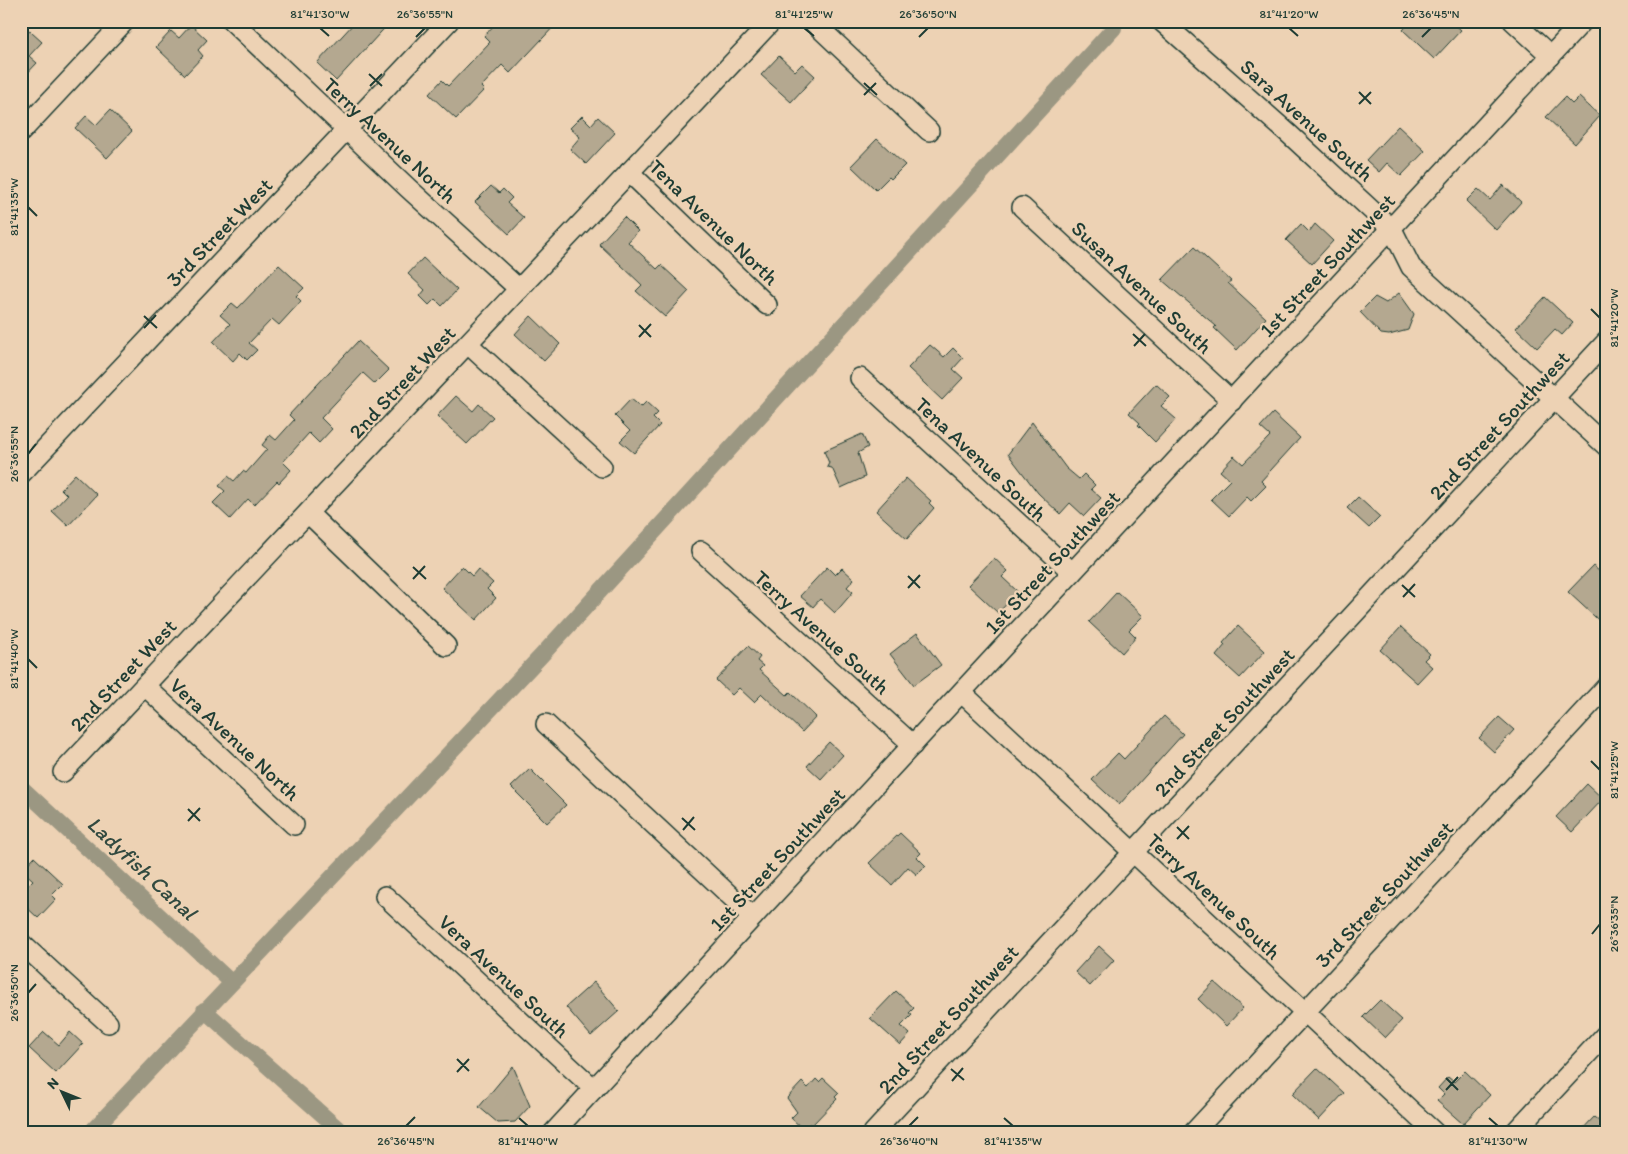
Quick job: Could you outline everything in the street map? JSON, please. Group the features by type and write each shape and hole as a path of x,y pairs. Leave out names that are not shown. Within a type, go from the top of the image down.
{"street":[{"path":"21,132 125,21"},
{"name":"Terry Avenue North","path":"232,21 346,130 519,289"},
{"name":"3rd Street West","path":"21,474 449,21"},
{"name":"2nd Street West","path":"62,772 772,21"},
{"path":"812,21 929,131"},
{"name":"Sara Avenue South","path":"1161,21 1289,134 1392,229 1411,267 1607,447"},
{"path":"1513,21 1551,56"},
{"name":"1st Street Southwest","path":"553,1133 1584,21"},
{"name":"Tena Avenue North","path":"629,172 767,305"},
{"name":"Susan Avenue South","path":"1022,207 1232,401"},
{"name":"2nd Street Southwest","path":"873,1133 1607,341"},
{"path":"468,344 602,467"},
{"name":"Tena Avenue South","path":"860,378 1072,572"},
{"path":"308,513 446,646"},
{"name":"Terry Avenue South","path":"702,551 913,745"},
{"name":"Vera Avenue North","path":"145,686 294,825"},
{"name":"3rd Street Southwest","path":"1193,1133 1607,686"},
{"name":"Terry Avenue South","path":"962,692 1435,1133"},
{"path":"546,724 753,917"},
{"name":"Vera Avenue South","path":"385,896 594,1089"},
{"path":"21,943 108,1024"},
{"path":"1514,1133 1607,1033"}],"building":[{"path":"356,21 391,21 336,81 317,63"},
{"path":"498,21 559,21 510,73 502,65 481,87 484,90 456,119 429,94 442,80 448,86 490,42 484,36"},
{"path":"1411,21 1433,21 1439,26 1444,21 1451,21 1461,30 1434,59 1403,30"},
{"path":"21,23 42,42 29,56 37,63 21,80"},
{"path":"191,25 207,40 198,50 203,56 185,75 156,47 171,31 179,38"},
{"path":"779,56 795,71 802,64 815,76 791,102 761,75"},
{"path":"1565,97 1572,104 1579,97 1600,116 1575,144 1546,117"},
{"path":"110,110 132,131 107,158 75,128 86,116 96,125"},
{"path":"582,116 591,125 598,117 615,133 586,164 570,149 580,137 570,128"},
{"path":"1398,126 1425,151 1401,176 1387,163 1379,172 1366,160"},
{"path":"877,139 905,165 876,190 851,166"},
{"path":"1503,185 1521,202 1496,230 1466,201 1478,189 1490,200"},
{"path":"491,186 499,193 503,189 512,198 507,203 524,218 509,234 475,202"},
{"path":"624,217 638,231 628,242 657,269 661,265 689,291 665,317 636,291 642,285 599,244"},
{"path":"1301,224 1309,232 1315,224 1333,241 1312,264 1286,240"},
{"path":"1194,247 1231,281 1228,283 1266,318 1237,350 1214,328 1216,326 1162,280"},
{"path":"423,258 457,290 442,306 435,299 429,305 420,296 425,290 408,274"},
{"path":"279,265 304,288 296,296 301,301 279,325 272,319 249,343 257,350 247,360 240,353 233,361 213,342 230,324 220,315 232,303 238,308"},
{"path":"1399,293 1414,314 1408,330 1389,335 1381,334 1360,312 1375,297 1386,303"},
{"path":"1545,297 1573,323 1562,335 1555,329 1537,348 1516,328"},
{"path":"531,316 560,344 544,361 515,334"},
{"path":"358,341 389,370 375,384 363,373 321,418 332,429 319,443 309,433 283,462 291,470 279,483 277,481 254,505 248,499 230,519 213,503 225,491 219,486 228,476 234,481 243,471 246,473 267,449 262,445 270,435 276,440 294,420 289,415"},
{"path":"930,345 944,357 953,348 963,358 953,369 963,378 942,400 908,368"},
{"path":"1156,384 1170,397 1161,406 1176,419 1155,442 1138,425 1140,423 1129,413"},
{"path":"456,396 473,411 479,404 493,417 467,444 437,416"},
{"path":"631,399 641,407 646,402 658,413 653,418 660,425 634,453 620,441 630,431 615,416"},
{"path":"1273,413 1300,438 1261,481 1266,486 1251,501 1247,497 1229,516 1211,499 1230,480 1220,471 1234,456 1243,464 1270,436 1260,427"},
{"path":"1032,422 1066,468 1079,479 1084,474 1095,485 1091,489 1101,498 1084,516 1070,503 1060,514 1038,493 1008,454"},
{"path":"862,434 868,447 858,453 865,477 841,488 832,468 827,467 829,463 824,451"},
{"path":"75,474 97,495 68,526 52,511 67,495 61,489"},
{"path":"906,478 931,501 929,503 934,508 907,539 876,511"},
{"path":"1358,497 1380,517 1369,528 1347,508"},
{"path":"994,558 1008,571 1002,577 1018,592 998,613 968,585"},
{"path":"1607,563 1607,628 1568,592 1593,566 1599,571"},
{"path":"462,566 472,576 478,569 493,583 487,589 496,598 476,620 442,588"},
{"path":"827,567 835,575 842,568 854,579 847,587 853,592 835,613 820,599 813,607 800,596"},
{"path":"1117,592 1143,616 1129,630 1136,637 1122,653 1089,622"},
{"path":"1238,626 1265,651 1240,678 1216,656 1225,645 1223,643"},
{"path":"1401,627 1430,654 1424,660 1432,667 1417,683 1380,650"},
{"path":"917,633 941,665 914,685 890,654"},
{"path":"748,646 760,657 757,661 763,666 759,670 787,695 790,692 816,717 802,732 762,694 754,702 739,688 732,695 716,680"},
{"path":"1164,716 1183,734 1119,805 1092,780 1118,753 1124,759"},
{"path":"1499,717 1514,730 1494,752 1479,738"},
{"path":"829,742 843,755 821,779 807,766"},
{"path":"530,769 566,805 547,823 511,787"},
{"path":"1587,784 1603,799 1572,832 1556,817"},
{"path":"900,833 921,853 917,857 926,866 917,875 908,867 892,885 869,863"},
{"path":"34,857 63,884 52,895 56,899 38,918 21,902 21,892 33,880 22,870"},
{"path":"1099,946 1114,960 1090,986 1075,972"},
{"path":"594,982 619,1011 591,1036 566,1007"},
{"path":"1214,982 1243,1008 1226,1026 1198,999"},
{"path":"896,991 914,1008 909,1013 912,1015 901,1026 910,1034 900,1045 870,1018"},
{"path":"1380,1000 1402,1020 1385,1038 1363,1017"},
{"path":"44,1032 59,1045 70,1032 83,1044 56,1073 29,1048"},
{"path":"513,1066 530,1106 515,1122 498,1123 479,1107"},
{"path":"1317,1068 1344,1093 1319,1120 1292,1094"},
{"path":"1465,1071 1490,1095 1463,1124 1437,1101 1444,1094 1438,1088 1448,1077 1454,1082"},
{"path":"823,1078 839,1093 835,1097 837,1099 812,1125 810,1123 804,1130 791,1118 797,1112 787,1098 802,1082 808,1088 816,1079 819,1082"},
{"path":"1594,1117 1607,1128 1607,1133 1579,1133"}],"waterway":[{"path":"90,1133 541,656 1114,28"},
{"name":"Ladyfish Canal","path":"21,787 231,982"},
{"name":"Ladyfish Canal","path":"204,1010 343,1133"}]}
